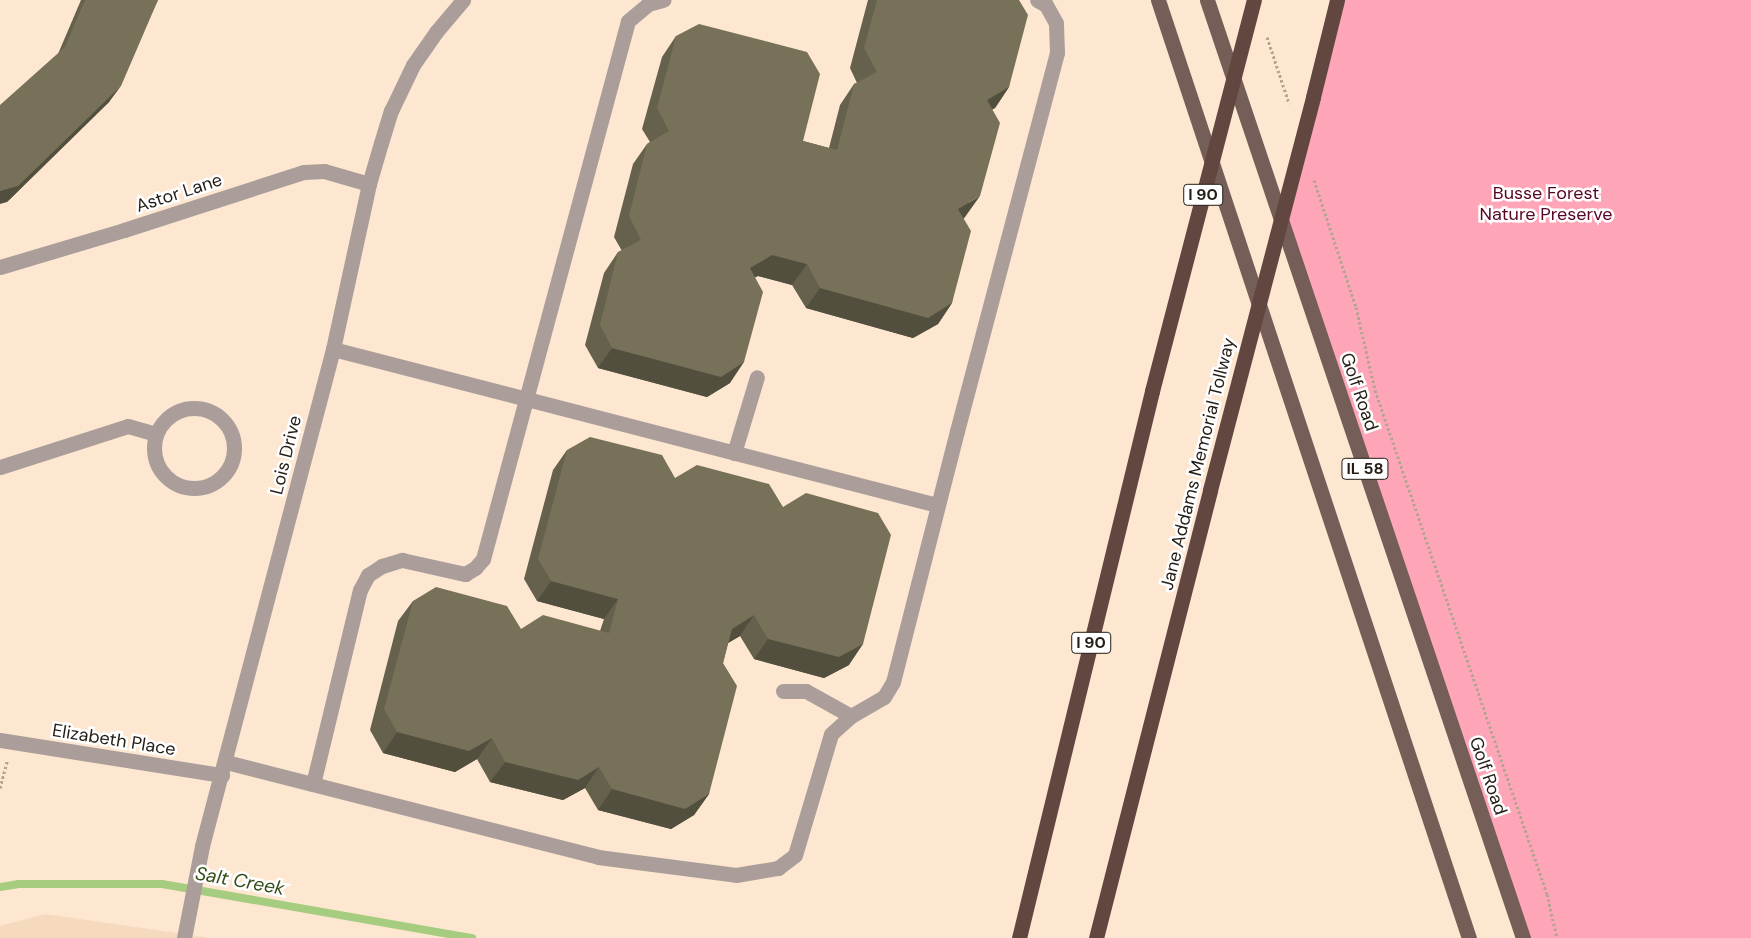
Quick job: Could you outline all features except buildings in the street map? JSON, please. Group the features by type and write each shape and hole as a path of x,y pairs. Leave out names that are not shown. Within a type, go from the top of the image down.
{"highway":[{"name":"I 90","path":"1019,938 1152,391 1254,0"},
{"name":"Jane Addams Memorial Tollway","path":"1096,938 1337,0"}],"main road":[{"name":"IL 58","path":"1158,0 1469,938"},
{"name":"Golf Road","path":"1207,0 1523,938"}],"street":[{"name":"Lois Drive","path":"185,935 202,846 224,769 333,349 369,184 391,111 413,65 436,32 463,0"},
{"path":"313,784 360,590 368,575 382,566 402,560 465,574 475,568 483,559 628,21 648,4 663,0"},
{"name":"Elizabeth Place","path":"6,742 224,769 313,784 598,857 736,875 778,868 795,855 831,734 851,716 884,697 892,682 1058,53 1056,23 1046,5 1037,0"},
{"name":"Astor Lane","path":"0,267 124,230 304,172 324,171 369,184"},
{"path":"333,349 938,506"},
{"path":"734,453 757,377"},
{"path":"183,409 207,410 227,426 232,437 234,450 231,462 224,474 213,483 200,488 186,487 173,483 162,474 156,461 154,448 156,434 171,414 183,409"},
{"path":"0,467 128,426 156,434"},
{"path":"783,691 806,691 851,716"}],"path":[{"path":"1329,226 1356,307 1375,390 1547,894 1558,938"},
{"path":"0,788 6,742"}],"shaded area":[{"path":"45,914 212,938 0,938 0,926"}],"green space":[{"name":"Busse Forest Nature Preserve","path":"1340,0 1751,0 1751,938 1524,938 1282,219"}],"waterway":[{"name":"Salt Creek","path":"0,887 19,884 162,884 472,938"}]}
